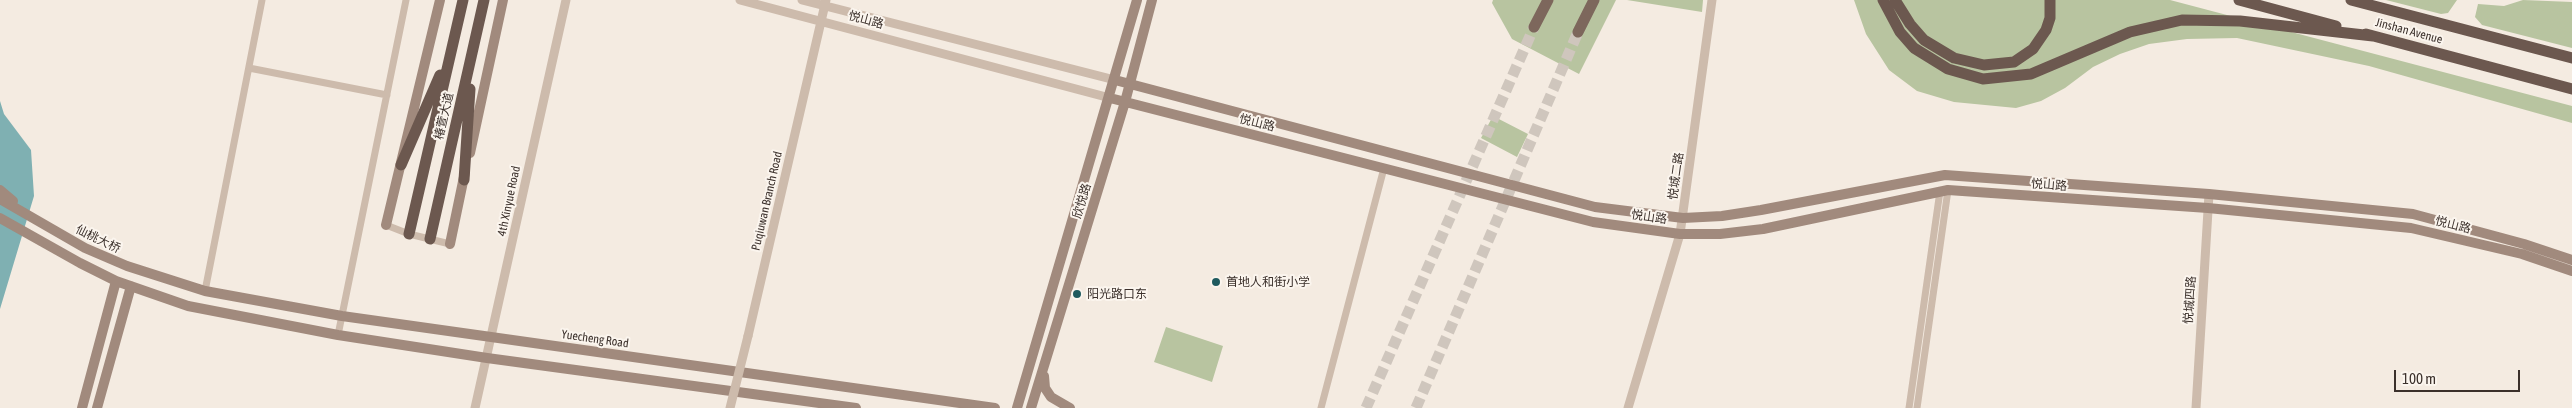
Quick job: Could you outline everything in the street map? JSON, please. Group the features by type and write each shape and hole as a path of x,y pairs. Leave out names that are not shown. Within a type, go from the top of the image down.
{"highway":[{"name":"椿萱大道","path":"409,234 463,0"},
{"name":"椿萱大道","path":"430,239 484,0"},
{"path":"1883,0 1900,32 1914,48 1948,70 1983,79 1999,79 2031,74 2130,32 2182,20 2240,21 2373,36"},
{"path":"1895,0 1910,24 1924,40 1939,50 1969,63 1992,65 2014,62 2024,57 2041,41 2050,18 2050,0"},
{"name":"Jinshan Avenue","path":"2239,0 2572,89"},
{"name":"Jinshan Avenue","path":"2351,0 2572,58"},
{"path":"401,165 452,49"},
{"path":"464,180 472,53"}],"main road":[{"path":"386,226 440,0"},
{"path":"450,244 503,0"},
{"path":"496,31 507,0"},
{"name":"欣悦路","path":"1016,408 1110,98 1137,0"},
{"name":"欣悦路","path":"1031,408 1044,371 1125,102 1152,0"},
{"path":"1534,27 1548,0"},
{"path":"1578,32 1594,0"},
{"name":"悦山路","path":"1115,80 1595,206 1682,218 1722,216 1761,210 1945,175 2210,194 2413,214 2524,244 2572,260"},
{"name":"悦山路","path":"1110,98 1593,222 1680,234 1720,234 1763,229 1944,191 2208,208 2411,228 2522,254 2572,272"},
{"path":"0,190 37,221"},
{"name":"仙桃大桥","path":"0,199 85,248 127,266 192,288"},
{"path":"0,218 80,264 116,281 188,306 338,335 487,358 856,408"},
{"path":"82,408 116,281"},
{"path":"97,408 131,286"},
{"name":"Yuecheng Road","path":"192,288 342,316 995,408"},
{"path":"1044,371 1045,388 1051,397 1070,408"}],"street":[{"path":"205,291 262,0"},
{"path":"338,335 406,0"},
{"name":"4th Xinyue Road","path":"476,408 566,0"},
{"name":"悦山路","path":"740,0 1110,98"},
{"name":"悦山路","path":"802,0 825,3 1115,80"},
{"name":"悦城二路","path":"1628,408 1680,234 1712,0"},
{"name":"Puqiuwan Branch Road","path":"730,408 825,3"},
{"path":"249,68 387,95"},
{"path":"1321,408 1384,168"},
{"path":"1909,408 1944,191"},
{"path":"1917,408 1944,191"},
{"name":"悦城四路","path":"2196,408 2210,194"},
{"path":"386,226 450,244"}],"green space":[{"path":"1493,0 1616,0 1579,74 1512,39 1492,3"},
{"path":"1627,0 1703,0 1702,12"},
{"path":"1854,0 2170,0 2572,106 2572,123 2369,66 2237,38 2187,39 2149,44 2120,54 2093,67 2065,88 2041,101 2016,108 1954,102 1917,91 1889,70 1866,34"},
{"path":"2386,0 2457,0 2448,13 2441,14"},
{"path":"2523,0 2572,2 2572,48 2482,25 2475,17 2478,4 2504,6"},
{"path":"1493,116 1528,134 1517,157 1481,138"},
{"path":"1166,327 1223,346 1212,382 1154,362"}],"water":[{"path":"0,101 4,114 31,150 34,196 0,309"}],"tunnel":[{"path":"1366,408 1534,27"},
{"path":"1416,408 1578,32"}],"place":[{"name":"首地人和街小学","path":"1216,282"},
{"name":"阳光路口东","path":"1077,294"}]}
